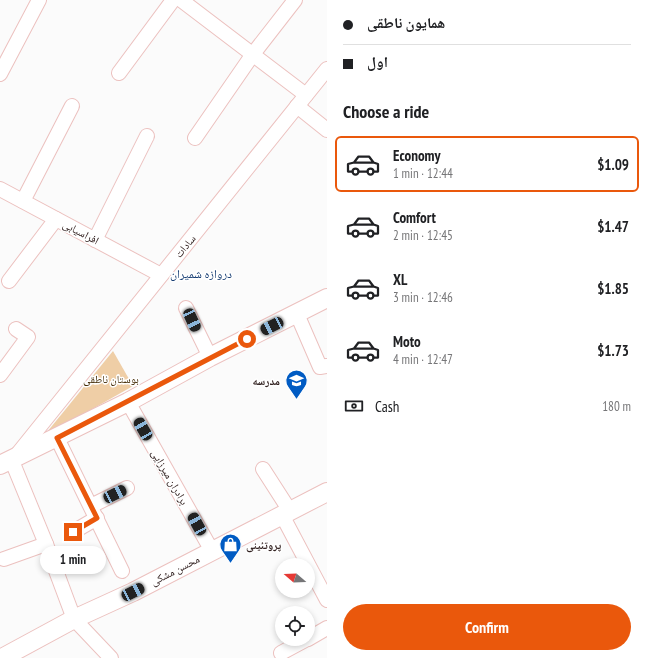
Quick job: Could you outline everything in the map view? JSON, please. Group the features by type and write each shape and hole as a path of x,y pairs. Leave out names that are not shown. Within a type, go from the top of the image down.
{"main road":[{"path":"4,459 57,438 128,402 210,357 327,298"},
{"name":"محسن مشکی","path":"2,658 74,619 133,592 326,494"}],"street":[{"path":"0,74 39,0"},
{"path":"119,73 173,0"},
{"path":"181,0 306,94"},
{"path":"195,138 253,54 294,0"},
{"name":"سادات","path":"4,459 161,275 327,69"},
{"path":"23,202 72,106"},
{"path":"297,106 327,130"},
{"path":"95,240 147,136"},
{"name":"افراسیابی","path":"0,189 161,275"},
{"path":"9,281 56,219"},
{"path":"186,308 210,357"},
{"path":"297,314 320,367 327,366"},
{"path":"0,375 28,338 16,329"},
{"name":"برادران میرزایی","path":"128,402 212,551"},
{"path":"57,438 122,571"},
{"path":"4,459 46,544 74,619 111,658"},
{"path":"263,469 286,513 327,600"},
{"path":"90,506 127,488"},
{"path":"73,532 97,518"},
{"path":"4,559 46,544"},
{"path":"315,635 327,628"},
{"path":"281,653 294,646"}],"green space":[{"name":"بوستان ناطقی","path":"113,351 133,386 43,437"}],"place":[{"name":"مدرسه","path":"296,400"},
{"name":"پروتئینی","path":"231,564"}],"district":[{"name":"دروازه شمیران","path":"201,273"}],"route":[{"path":"73,532 97,518 57,438 247,339"}]}
